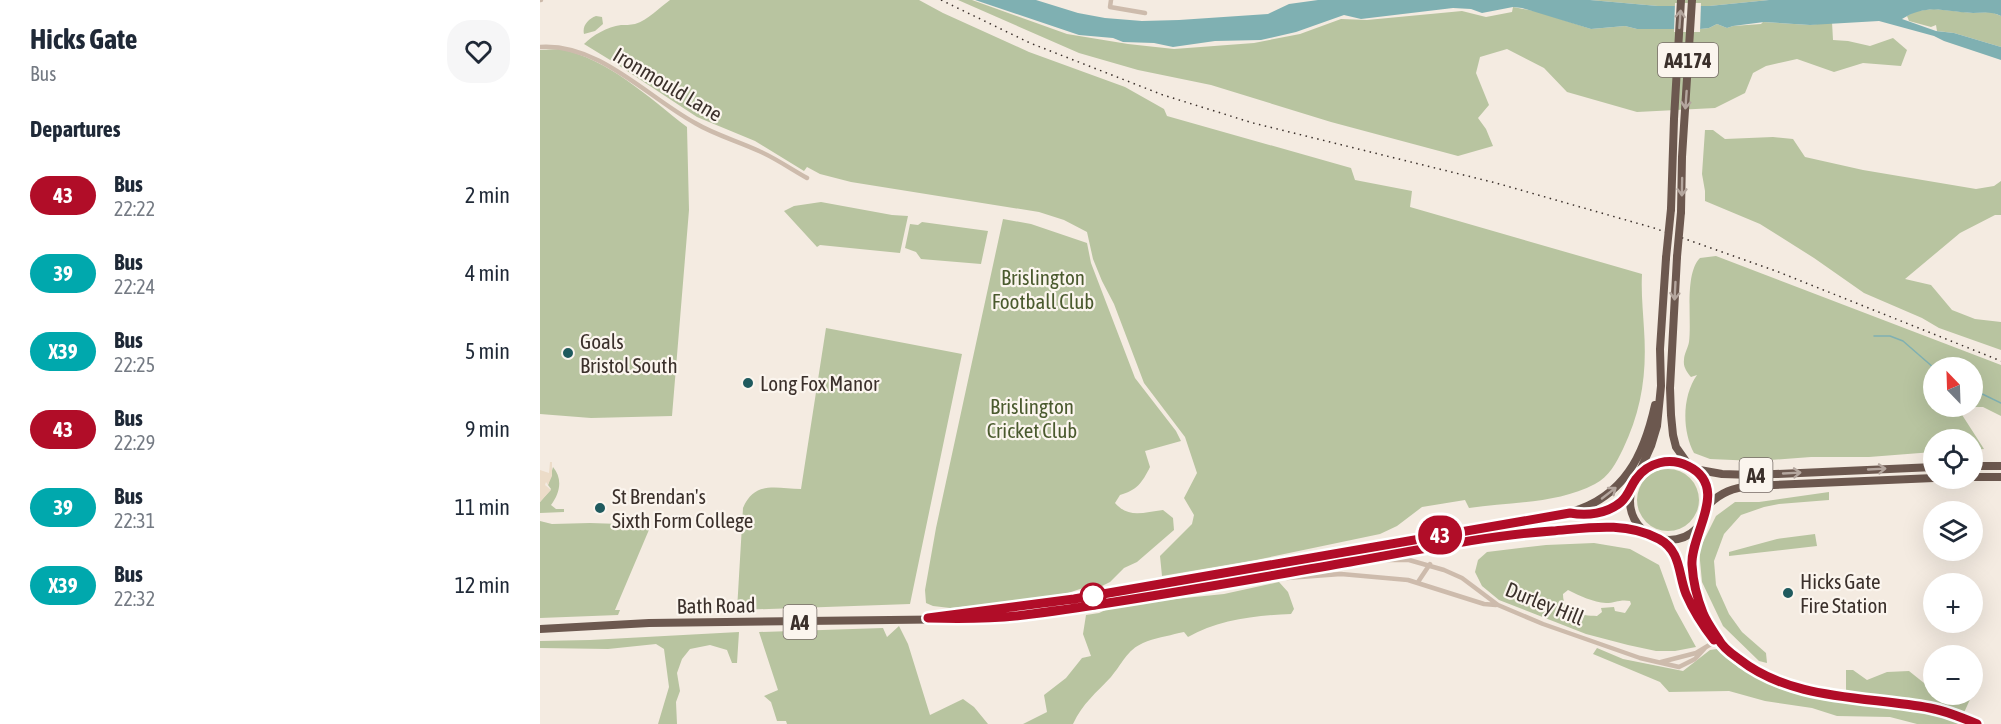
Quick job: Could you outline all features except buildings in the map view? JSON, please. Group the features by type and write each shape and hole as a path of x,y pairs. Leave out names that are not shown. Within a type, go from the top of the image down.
{"highway":[{"name":"A4174","path":"1637,477 1655,435 1660,400 1681,0"},
{"name":"A4174","path":"1691,467 1676,447 1670,388 1692,0"},
{"path":"1570,513 1596,503 1613,491 1637,459 1653,416 1661,357"},
{"path":"1674,462 1691,467 1702,478 1706,486 1709,504 1704,519 1697,529 1673,540 1654,537 1639,527 1632,516 1629,505 1630,490 1637,477 1659,463 1674,462"},
{"path":"1983,466 2001,466"},
{"name":"A4","path":"1691,467 1722,474 1753,475 1923,467"},
{"path":"1983,477 2001,477"},
{"name":"A4","path":"1709,504 1720,494 1750,486 1923,478"},
{"name":"Bath Road","path":"928,618 1045,604 1570,513 1582,515 1609,510 1622,501 1630,490"},
{"name":"Bath Road","path":"540,629 649,623 975,619 1029,615 1351,562 1492,536 1611,526 1654,537"},
{"path":"1119,591 1120,601"}],"main road":[{"path":"1704,519 1692,558 1693,579 1703,613 1718,639 1753,670 1823,694 1932,708 1977,724"},
{"path":"1654,537 1671,547 1684,588 1694,610 1708,633 1714,640 1718,639"}],"street":[{"path":"1112,0 1110,7 1145,13"},
{"name":"Ironmould Lane","path":"540,47 553,46 571,49 610,68 695,123 762,152 807,178"},
{"name":"Durley Hill","path":"1351,562 1409,560 1430,564 1462,578 1498,605 1543,624 1640,658 1679,667 1688,664 1705,648"},
{"path":"1418,582 1430,564"},
{"path":"1287,578 1341,573 1418,582 1484,604 1498,605"},
{"name":"Durley Hill","path":"1661,662 1696,653 1718,639"}],"green space":[{"path":"670,0 919,0 1029,52 1125,87 1164,109 1167,116 1351,168 1355,180 1412,191 1410,207 1642,274 1644,376 1635,420 1623,449 1604,478 1580,491 1549,499 1469,508 1465,500 1422,507 1397,526 1380,534 1256,560 1162,576 1160,556 1192,524 1194,515 1184,498 1197,473 1185,437 1144,383 1114,304 1093,259 1087,232 1064,220 1039,212 851,182 820,174 807,167 804,171 755,141 697,117 584,44 596,35 616,26 640,22"},
{"path":"958,0 972,0 1067,34 1174,49 1254,43 1300,34 1341,19 1367,20 1462,11 1486,17 1512,12 1513,7 1539,12 1591,29 1625,26 1637,29 1700,29 1717,24 1727,28 1763,22 1810,25 1832,22 1833,40 1870,46 1893,38 1907,50 1901,66 1863,63 1834,72 1797,59 1766,66 1753,73 1745,93 1715,108 1637,112 1567,92 1544,68 1507,49 1480,57 1476,73 1489,105 1478,118 1486,129 1493,146 1458,156 1331,122 1211,85 1138,70 1079,53"},
{"path":"1590,0 1769,0 1709,6 1658,6"},
{"path":"1934,9 1973,13 1991,12 2001,16 2001,47 1954,33 1937,31 1936,25 1931,27 1909,21 1907,16 1916,11"},
{"path":"596,16 602,17 603,24 595,31 584,34 586,23"},
{"path":"559,49 577,54 611,70 687,127 689,210 672,416 591,418 540,414 540,50"},
{"path":"1705,130 1713,130 1725,139 1773,137 1793,139 1805,157 1863,170 1976,189 1994,186 2001,181 2001,215 1995,215 1960,233 1905,279 1931,285 1952,310 1975,319 2001,322 2001,350 1939,328 1922,318 1864,293 1760,224 1705,201 1702,174"},
{"path":"821,202 908,216 900,253 820,245 817,247 784,211 794,206"},
{"path":"1003,219 1031,224 1087,243 1091,263 1135,378 1176,431 1181,441 1145,451 1150,467 1138,485 1131,491 1120,495 1115,503 1131,513 1163,510 1173,518 1174,530 1137,562 1124,568 1110,582 1102,586 1004,603 950,608 933,606 926,603 925,590 936,528"},
{"path":"922,222 988,231 981,264 921,259 916,252 905,248 910,224 918,225"},
{"path":"1716,256 1980,357 1923,357 1923,417 1963,417 1971,429 1923,429 1923,453 1756,461 1710,459 1694,453 1687,434 1685,414 1692,383 1697,375 1691,377 1684,363 1690,333 1690,286 1695,265 1700,258"},
{"path":"826,328 962,354 910,604 737,610 743,508 748,499 760,490 768,488 801,489"},
{"path":"1983,358 2001,365 2001,416 1983,407"},
{"path":"553,467 558,476 559,486 557,496 551,505 556,509 564,509 564,512 540,513 540,502 551,489 548,485"},
{"path":"1668,469 1685,474 1690,478 1694,483 1699,500 1694,517 1690,522 1685,526 1668,531 1651,526 1646,522 1642,517 1637,500 1642,483 1646,478 1651,474"},
{"path":"1829,492 1829,500 1779,504 1741,515 1724,534 1714,561 1716,585 1729,614 1742,632 1766,653 1767,663 1759,661 1723,626 1702,582 1699,550 1716,516 1735,502 1759,502"},
{"path":"540,521 552,524 651,525 615,610 620,610 618,615 540,618"},
{"path":"1815,534 1817,546 1729,556 1729,552 1777,539"},
{"path":"1594,543 1630,549 1659,565 1675,609 1696,647 1675,651 1656,651 1586,634 1499,600 1482,586 1475,572 1478,560 1487,552 1546,545","holes":["1568,590 1601,602 1630,601 1631,604 1625,613 1615,611 1614,607 1601,608 1602,612 1597,616 1579,614 1566,606 1563,594"]},
{"path":"1279,582 1288,592 1294,609 1291,614 1238,619 1212,626 1188,637 1184,632 1143,643 1129,653 1111,677 1085,704 1073,724 1023,724 1047,712 1044,695 1066,678 1082,658 1091,656 1083,634 1086,615 1110,608 1224,594"},
{"path":"899,626 908,644 930,715 963,699 974,707 988,724 787,724 786,721 777,721 771,702 764,696 778,690 759,632 883,628 887,637"},
{"path":"739,632 737,663 732,663 727,650 710,645 690,649 682,659 677,673 680,691 676,702 677,724 658,724 669,687 664,649 656,644 608,649 540,648 540,641"},
{"path":"1597,648 1623,659 1683,671 1710,650 1717,649 1739,668 1792,691 1846,702 1846,670 1853,670 1867,680 1887,672 1909,671 1923,682 1923,705 1967,705 1957,722 1960,724 1917,724 1890,717 1837,716 1812,708 1765,701 1729,691 1669,692 1660,682 1593,654"}],"shaded area":[{"path":"550,462 552,462 552,476 548,485 546,482 545,485 551,490 540,502 540,470 549,473"}],"water":[{"path":"975,0 1036,0 1078,13 1142,21 1268,14 1289,4 1318,0 1590,0 1658,6 1709,6 1769,0 2001,0 2001,16 1990,13 1928,10 1902,19 1936,31 1954,33 2001,47 2001,60 1934,36 1879,21 1810,25 1764,22 1727,28 1717,24 1700,29 1637,29 1625,26 1591,29 1513,7 1482,13 1471,9 1453,8 1361,19 1344,15 1296,32 1261,40 1215,41 1173,47 1079,35"}],"pier":[{"path":"1675,3 1701,3 1700,32 1674,32"}],"waterway":[{"path":"1874,336 1890,336 1903,341 1923,358"},
{"path":"1983,394 2001,403"}],"railway":[{"path":"941,0 1030,43 1163,95 1253,123 1496,183 1654,228 1776,271 2001,361"}],"bus line":[{"name":"43","path":"1714,640 1702,624 1687,595 1677,558 1671,547 1651,536 1611,526 1492,536 1351,562 1029,615 975,619 928,618 1074,599 1570,513 1582,515 1602,512 1622,501 1637,477 1651,466 1674,462 1690,466 1702,478 1706,486 1709,504 1693,549 1693,579 1703,613 1718,639 1735,656 1753,670 1823,694 1932,708 1977,724"}],"place":[{"name":"Goals Bristol South","path":"568,353"},
{"name":"Long Fox Manor","path":"748,383"},
{"name":"St Brendan's Sixth Form College","path":"600,508"},
{"name":"Hicks Gate Fire Station","path":"1788,593"}],"park label":[{"name":"Brislington Football Club","path":"1043,289"},
{"name":"Brislington Cricket Club","path":"1032,418"}]}
